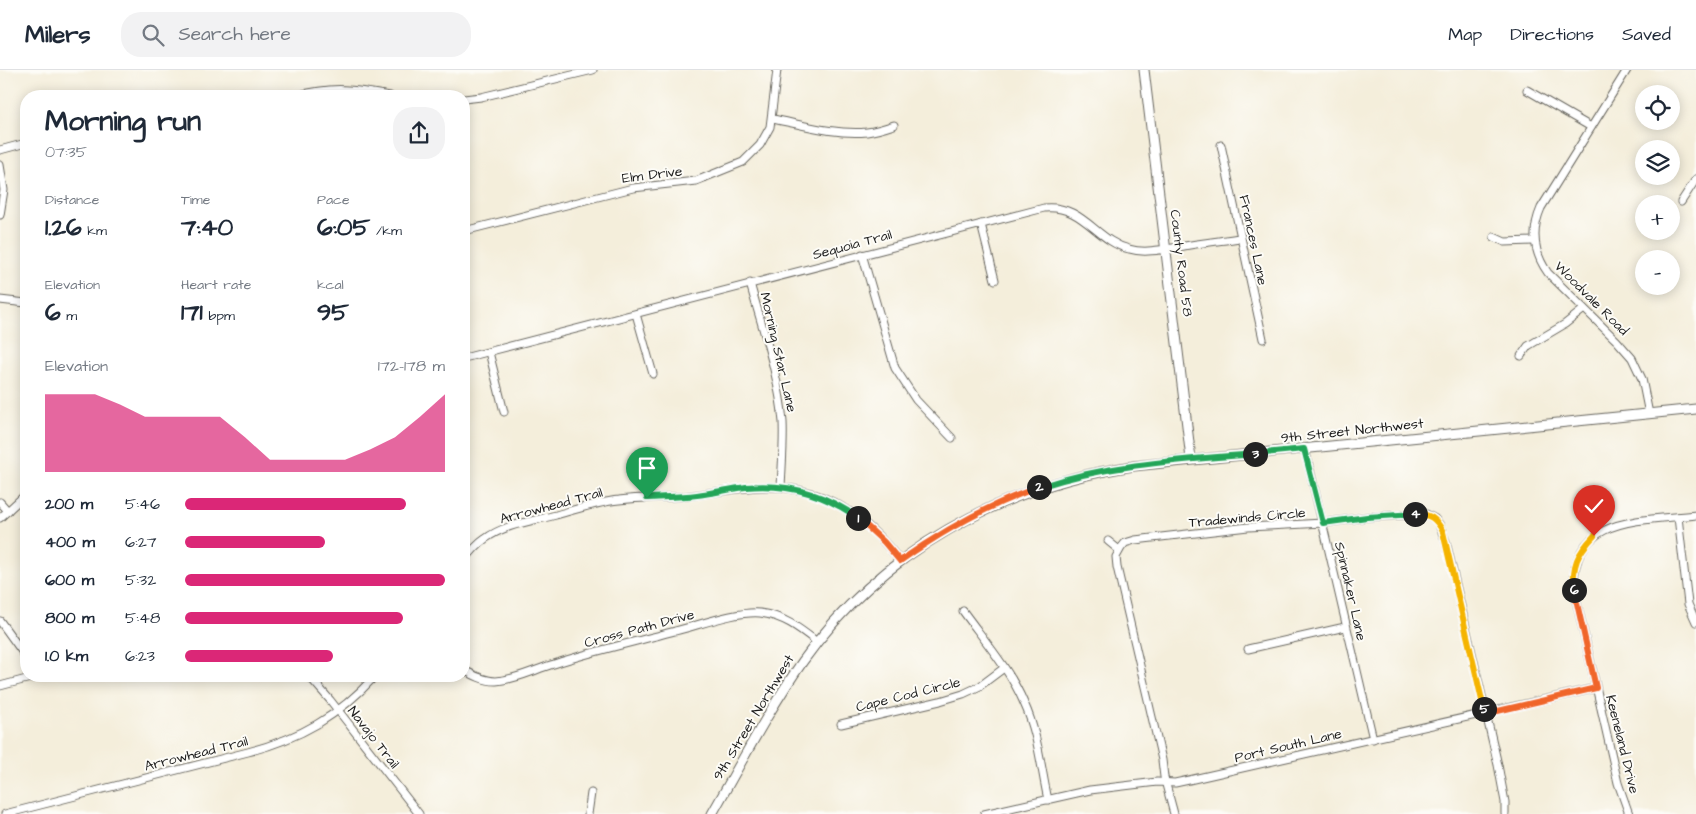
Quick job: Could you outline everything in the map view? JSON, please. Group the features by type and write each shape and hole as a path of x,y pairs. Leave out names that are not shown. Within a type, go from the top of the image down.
{"street":[{"path":"470,98 593,70"},
{"name":"Elm Drive","path":"470,229 634,188 686,183 717,174 743,162 753,153 766,135 772,119 777,70"},
{"name":"County Road 58","path":"1144,70 1191,459"},
{"name":"Woodvale Road","path":"1627,70 1541,208 1536,224 1534,241 1540,263 1548,273 1632,358 1642,379 1648,414"},
{"path":"1527,90 1591,128"},
{"path":"772,119 829,130 857,133 874,131 894,125"},
{"path":"0,150 20,145"},
{"name":"Frances Lane","path":"1220,145 1263,339"},
{"path":"0,165 4,190 0,215"},
{"path":"1681,202 1696,179"},
{"name":"Sequoia Trail","path":"470,357 1038,209 1058,207 1075,213 1111,241 1123,248 1138,251 1166,250 1240,238"},
{"path":"980,224 995,280"},
{"path":"1494,237 1505,242 1534,241"},
{"path":"862,254 895,368 916,400 952,438"},
{"name":"Morning Star Lane","path":"750,283 780,401 783,438 781,487"},
{"path":"0,300 20,302"},
{"path":"1521,356 1528,346 1565,324 1584,309"},
{"path":"636,314 653,374"},
{"path":"489,352 504,412"},
{"name":"9th Street Northwest","path":"712,814 788,682 817,642 850,604 900,561 931,539 1004,500 1036,488 1113,469 1191,459 1696,409"},
{"name":"Spinnaker Lane","path":"1304,449 1373,739"},
{"name":"Arrowhead Trail","path":"470,554 484,539 503,530 602,503 698,494 746,487 781,487 804,491 824,498 853,514 869,527 900,561"},
{"path":"0,518 20,499"},
{"path":"0,502 8,510"},
{"name":"Tradewinds Circle","path":"1119,550 1125,543 1135,540 1248,528 1422,513 1435,519 1441,527 1446,542 1505,802 1504,814"},
{"name":"Keeneland Drive","path":"1629,814 1618,783 1596,688 1574,590 1574,571 1580,552 1594,536 1611,526 1696,515"},
{"path":"1678,517 1688,604 1696,622"},
{"path":"1108,541 1119,550 1116,557 1117,567 1174,814"},
{"path":"963,611 1004,668 1028,711 1048,800"},
{"name":"Cross Path Drive","path":"470,673 489,680 508,679 562,661 747,614 762,614 784,619 817,642"},
{"path":"0,621 20,649"},
{"path":"1248,650 1345,627"},
{"name":"Cape Cod Circle","path":"841,724 963,694 984,683 1004,668"},
{"path":"0,686 20,681"},
{"name":"Navajo Trail","path":"314,682 419,814"},
{"name":"Arrowhead Trail","path":"5,814 265,748 326,720 356,696 369,682"},
{"name":"Port South Lane","path":"984,814 1090,790 1126,785 1175,783 1596,688"},
{"path":"588,814 591,793"}],"route":[{"path":"647,498 676,497 746,487 768,486 804,491 833,502 861,519 900,561 931,539 978,512 1050,483 1134,466 1304,449 1323,523 1367,517 1422,513 1431,516 1439,524 1446,542 1485,714 1596,688 1573,581 1575,565 1580,552 1594,536"}]}
